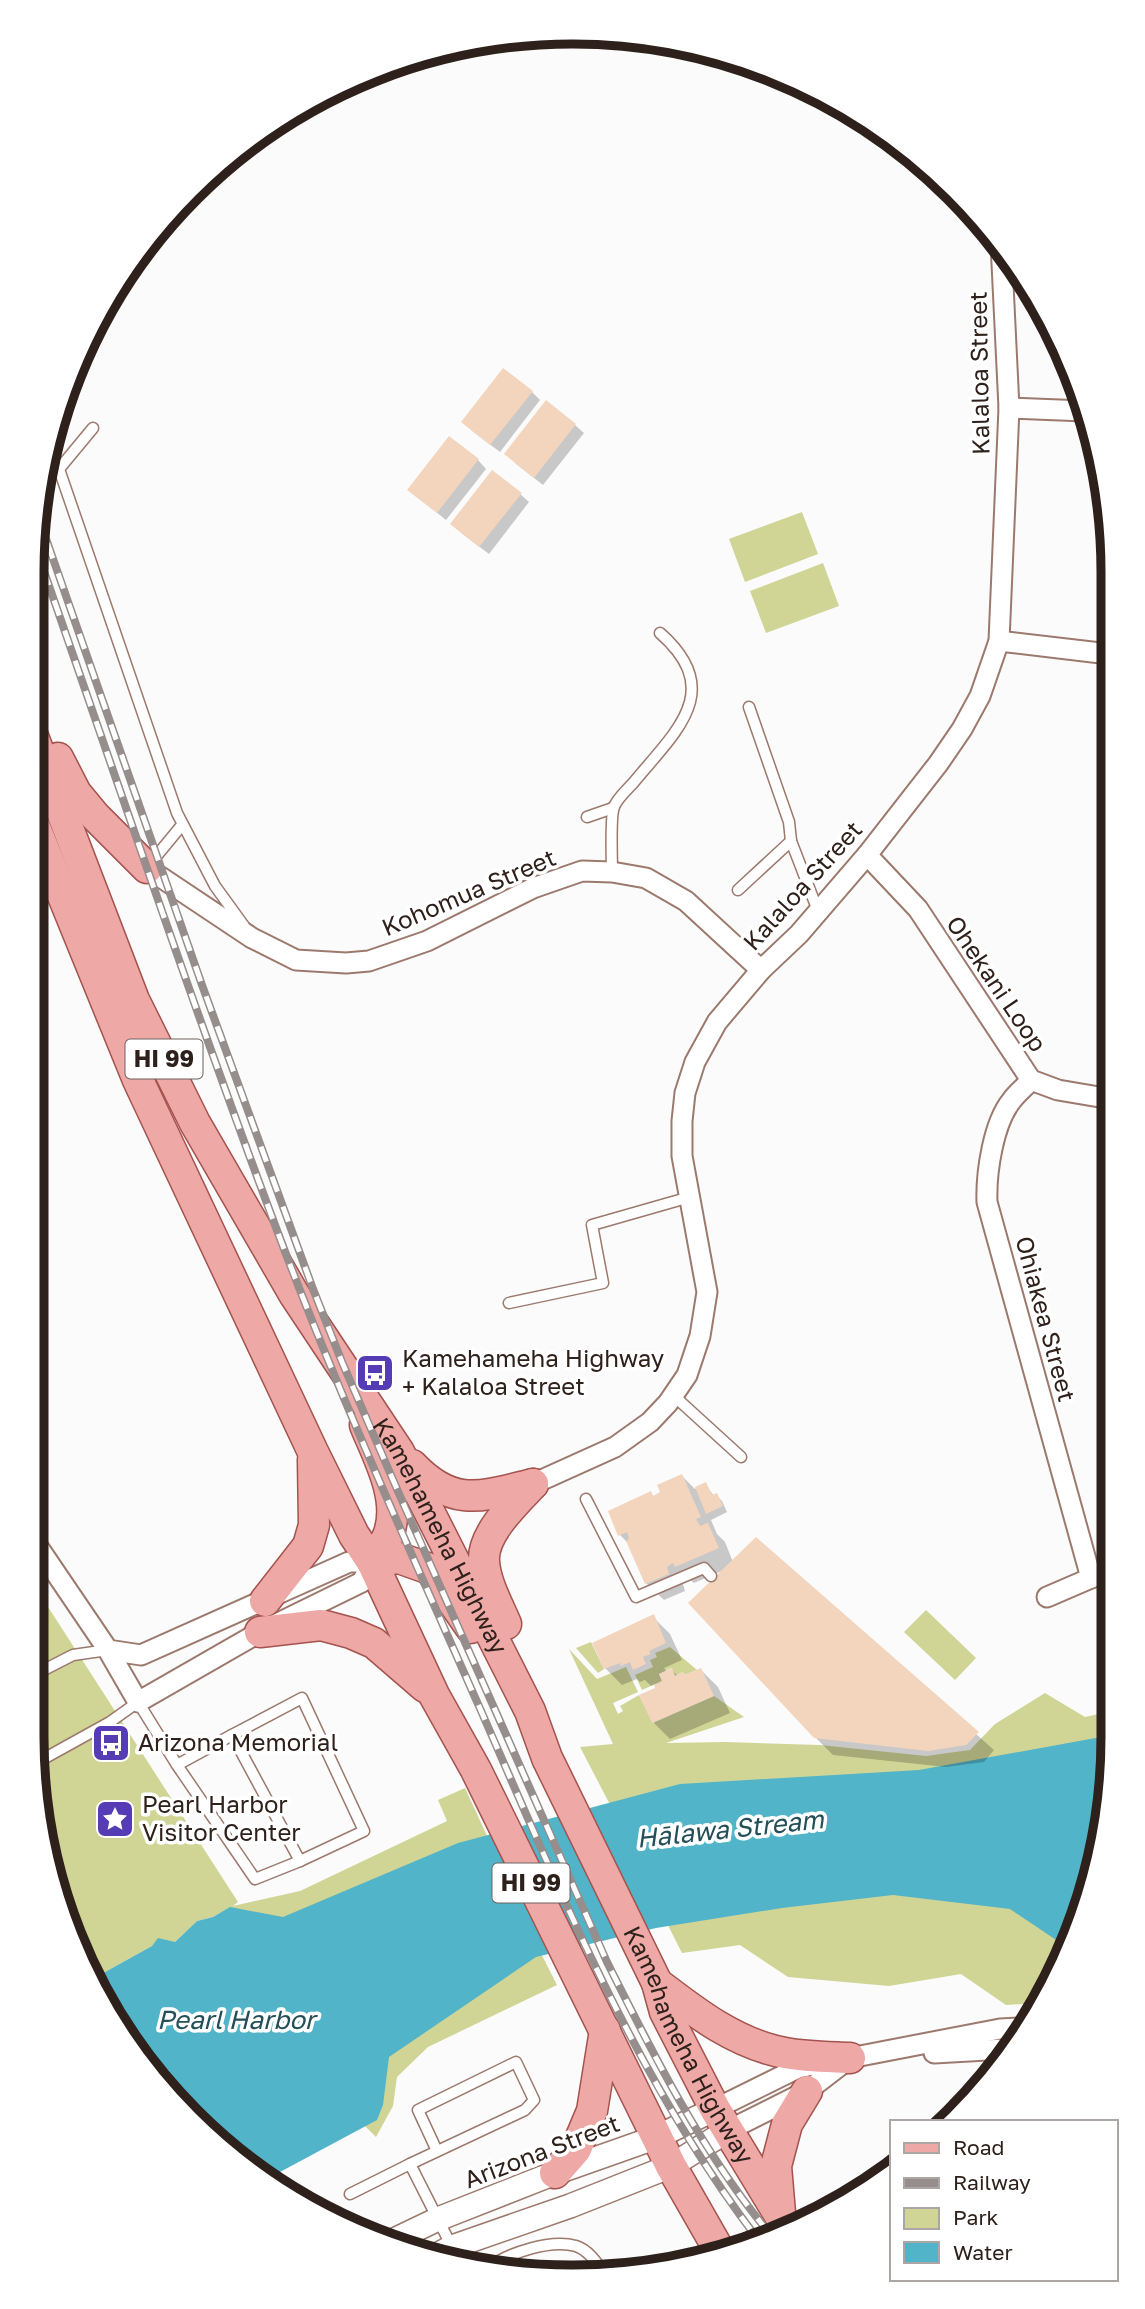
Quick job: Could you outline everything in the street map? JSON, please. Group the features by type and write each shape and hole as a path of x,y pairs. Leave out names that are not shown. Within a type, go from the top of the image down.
{"main road":[{"path":"44,734 76,793 105,828 147,868"},
{"name":"Kamehameha Highway","path":"44,765 134,1000 195,1123 294,1294 399,1452 530,1711 547,1758 657,1983 665,2012 721,2120 783,2221"},
{"name":"HI 99","path":"44,849 138,1080 313,1452 354,1535 372,1562 434,1695 476,1770 671,2166 716,2245"},
{"path":"338,1363 382,1465 393,1498 389,1533 372,1562"},
{"path":"265,1601 308,1546 314,1525 313,1452"},
{"path":"399,1452 429,1483 451,1494 482,1497 533,1484"},
{"path":"530,1711 519,1653 491,1589 483,1560 490,1535 533,1484"},
{"path":"372,1562 400,1558 430,1569 466,1623 507,1668"},
{"path":"260,1632 321,1625 351,1633 374,1643 434,1695"},
{"path":"657,1983 699,2015 741,2040 785,2053 850,2058"},
{"path":"555,2173 576,2149 592,2111 605,2030"},
{"path":"784,2221 776,2166 787,2124 807,2091"}],"street":[{"name":"Kalaloa Street","path":"533,1484 615,1447 649,1422 687,1375 700,1336 707,1292 682,1156 685,1093 695,1062 717,1022 761,970 799,934 867,855 938,764 962,729 979,695 999,641 1009,408 1002,265"},
{"path":"1009,408 1075,411"},
{"path":"999,641 1101,653"},
{"name":"Ohekani Loop","path":"867,855 918,909 1031,1080 1058,1090 1101,1097"},
{"name":"Kohomua Street","path":"147,868 252,938 296,960 346,963 369,961 427,941 533,888 582,871 612,872 646,878 686,901 761,970"},
{"name":"Ohiakea Street","path":"1031,1080 1010,1102 995,1138 986,1176 987,1202 1091,1578"},
{"path":"44,1556 108,1650 138,1702 260,1632 362,1582 372,1562 349,1562 141,1655 108,1650"},
{"path":"1046,1597 1101,1574"},
{"path":"448,2250 671,2166 721,2120 798,2068 1013,2028"},
{"path":"880,2054 998,2049"},
{"path":"721,2120 807,2091 850,2058"},
{"name":"Arizona Street","path":"402,2236 438,2219 555,2173 657,2137 721,2120"}],"lane":[{"path":"93,428 59,469 182,825 215,886 252,938"},
{"path":"587,817 613,808 684,721 693,697 690,672 673,644 660,634"},
{"path":"749,707 789,822 791,841 818,911"},
{"path":"612,872 613,808"},
{"path":"147,868 182,825"},
{"path":"738,890 791,841"},
{"path":"509,1303 603,1283 592,1225 690,1197"},
{"path":"673,1395 741,1457"},
{"path":"586,1499 636,1597 704,1568 711,1576"},
{"path":"44,1670 73,1655 108,1650"},
{"path":"45,1758 110,1722 138,1702 177,1765 255,1879 364,1831 302,1698 177,1765"},
{"path":"232,1735 300,1861"},
{"path":"350,2194 525,2110 534,2100 516,2062 418,2110 437,2151"},
{"path":"410,2164 438,2219 442,2248"},
{"path":"498,2260 548,2245 575,2246 592,2256 598,2264"}],"green space":[{"path":"802,512 818,554 745,582 729,539"},
{"path":"823,563 839,606 766,633 750,591"},
{"name":"Pearl Harbor Visitor Center","path":"44,1601 238,1902 233,1906 300,1891 447,1821 438,1800 465,1788 501,1866 285,1932 229,1908 213,1917 197,1921 175,1942 152,1946 100,1975 72,1906 54,1840 48,1806 44,1736"},
{"path":"926,1610 976,1658 955,1680 904,1632"},
{"path":"591,1642 604,1669 598,1673 576,1648"},
{"path":"670,1647 697,1670 675,1676 671,1668 659,1674 662,1681 642,1690 635,1675 653,1667 650,1660 657,1657 655,1653"},
{"path":"569,1649 597,1679 626,1667 638,1692 613,1703 618,1714 623,1711 620,1706 639,1695 653,1723 714,1696 744,1717 666,1743 820,1745 926,1756 970,1750 995,1724 1045,1693 1085,1717 1101,1713 1100,1772 618,1820 580,1747 613,1744"},
{"path":"645,1880 1076,1895 1061,1939 1028,2004 1006,2005 961,1974 889,1986 788,1977 740,1945 682,1953"},
{"path":"515,1902 557,1985 428,2047 397,2077 393,2106 376,2137 365,2126 391,1934"}],"water":[{"path":"1101,1737 1097,1806 1091,1840 1073,1906 1060,1942 1010,1909 893,1895 782,1908 656,1928 536,1957 389,2057 383,2105 377,2120 276,2174 224,2134 175,2085 133,2030 100,1975 152,1946 158,1938 175,1942 197,1921 213,1917 230,1907 283,1917 458,1843 680,1784 919,1770"}],"building":[{"path":"503,368 533,391 490,445 461,422"},
{"path":"546,400 576,424 534,478 504,454"},
{"path":"449,436 479,459 437,513 407,490"},
{"path":"492,470 522,493 479,547 450,524"},
{"path":"682,1474 701,1517 696,1519 700,1526 708,1523 719,1548 675,1567 673,1563 667,1567 669,1574 645,1584 626,1541 629,1539 627,1532 618,1536 608,1511 651,1491 653,1496 660,1492 657,1485"},
{"path":"706,1482 712,1495 717,1493 723,1506 706,1514 695,1487"},
{"path":"756,1537 979,1732 966,1745 928,1751 814,1738 688,1603"},
{"path":"654,1614 666,1643 649,1651 651,1654 643,1657 646,1664 633,1670 630,1662 604,1669 592,1643"},
{"path":"672,1668 675,1676 701,1668 714,1696 652,1723 639,1695 655,1688 654,1685 662,1681 659,1674"}],"railway":[{"path":"45,536 202,985 342,1362 607,1962 661,2068 701,2137 766,2228"},
{"path":"44,572 246,1147 349,1411 538,1842 602,1980 673,2113 753,2233"}],"place":[{"name":"Kamehameha Highway + Kalaloa Street","path":"375,1373"},
{"name":"Arizona Memorial","path":"111,1743"},
{"name":"Pearl Harbor Visitor Center","path":"115,1819"}],"water label":[{"name":"Hālawa Stream","path":"730,1829"},
{"name":"Pearl Harbor","path":"236,2020"}]}
